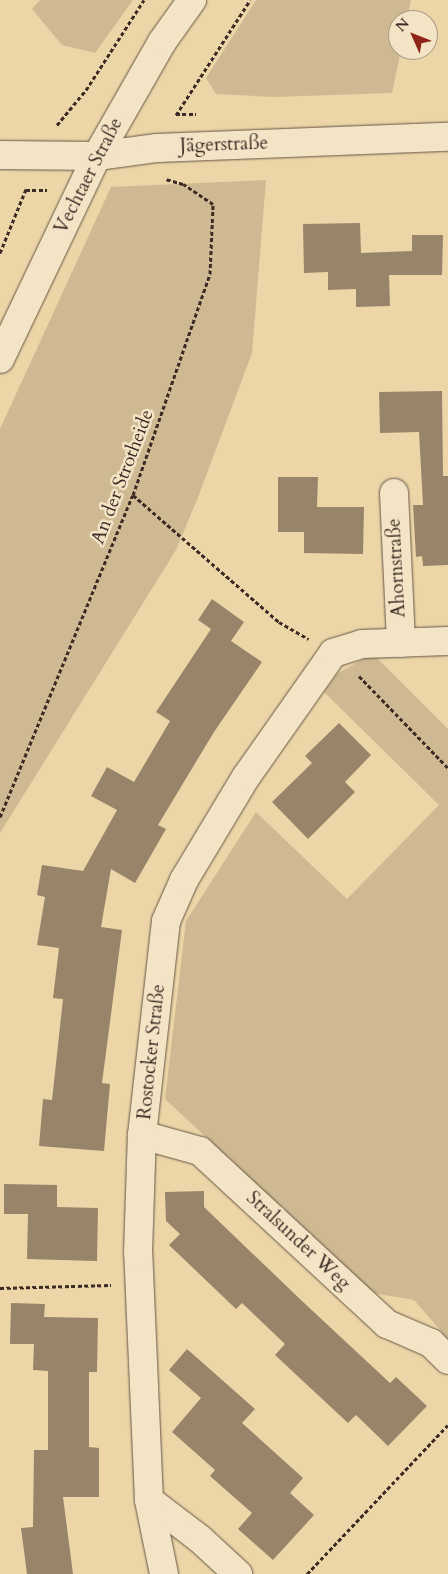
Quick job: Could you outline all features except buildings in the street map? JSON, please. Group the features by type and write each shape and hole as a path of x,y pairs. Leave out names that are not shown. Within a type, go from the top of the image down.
{"street":[{"name":"Vechtaer Straße","path":"0,359 97,156 162,42 192,0"},
{"name":"Jägerstraße","path":"0,155 97,156 157,148 448,137"},
{"name":"Ahornstraße","path":"394,493 401,643"},
{"name":"Ahornstraße","path":"333,653 362,644 448,641"},
{"name":"Rostocker Straße","path":"164,1574 149,1500 139,1284 142,1135 166,921 184,880 246,777 333,653"},
{"name":"Stralsunder Weg","path":"142,1135 200,1150 387,1324 431,1342 448,1360"},
{"path":"149,1500 200,1539 238,1574"}],"path":[{"path":"0,253 39,156 57,123 86,90 144,0"},
{"path":"157,148 250,0"},
{"name":"An der Strotheide","path":"0,817 133,495 210,274 212,204 183,184 158,177"},
{"path":"133,495 279,622 333,653 375,690 448,768"},
{"path":"0,1288 139,1284"},
{"path":"307,1574 448,1425"}],"shaded area":[{"path":"40,0 133,0 95,53 62,45 32,9"},
{"path":"256,0 411,0 409,10 388,10 388,60 399,60 392,93 273,97 216,94 206,78"},
{"path":"266,180 252,353 197,500 176,550 0,833 0,429 111,187"},
{"path":"373,654 448,729 448,1339 414,1300 373,1293 165,1099 186,921 256,812 347,899 439,805 324,692 338,673"}]}
